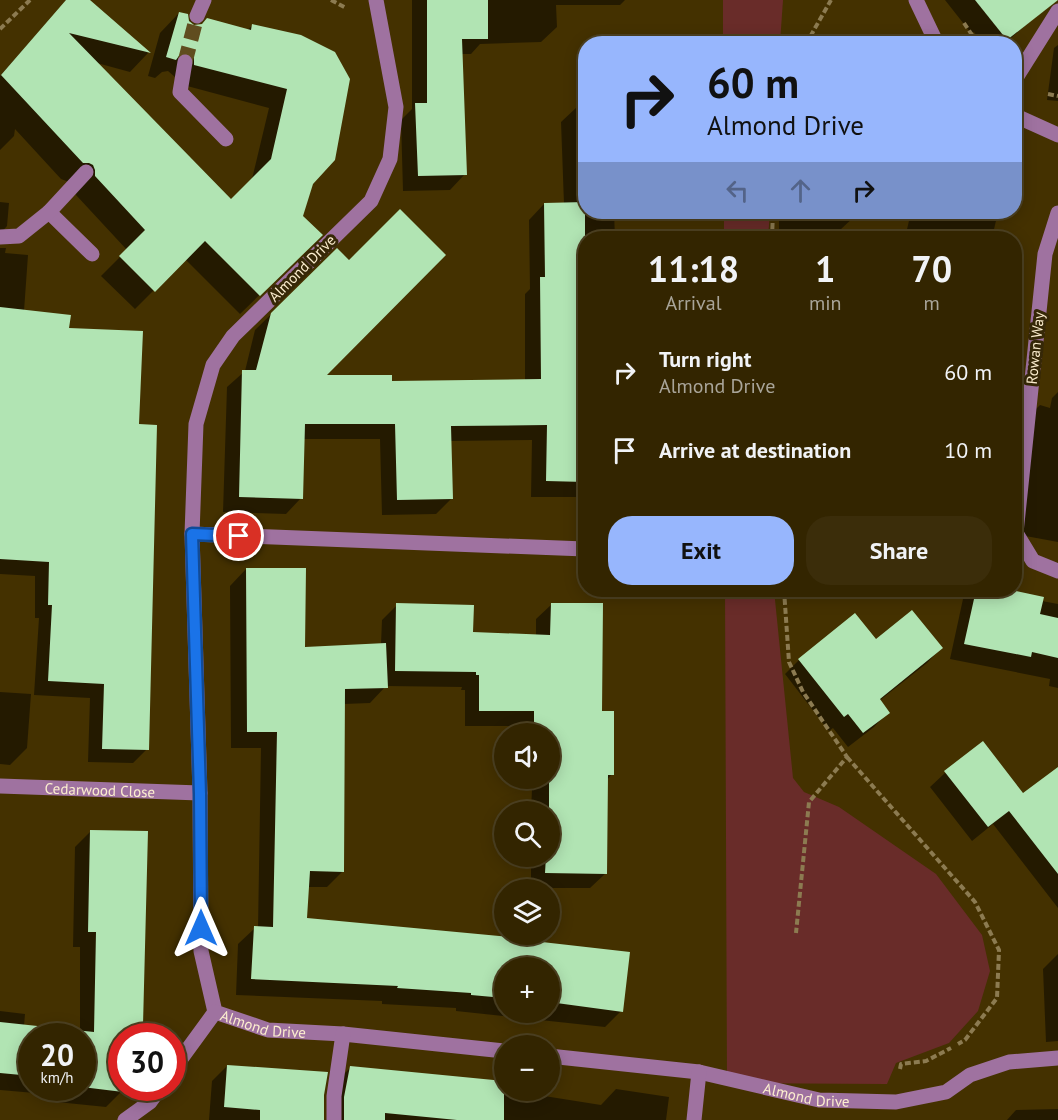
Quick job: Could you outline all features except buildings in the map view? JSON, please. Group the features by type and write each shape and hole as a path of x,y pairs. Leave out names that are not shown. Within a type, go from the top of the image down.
{"street":[{"path":"197,16 204,0"},
{"name":"Almond Drive","path":"376,0 396,107 390,159 371,201 233,336 213,365 196,424 192,534 200,794 201,951 215,1012 268,1030 343,1034 494,1050"},
{"path":"916,0 933,36"},
{"path":"1022,68 1058,11"},
{"path":"185,62 180,92 226,139"},
{"path":"1022,118 1058,135"},
{"path":"0,237 20,236 49,212 86,172"},
{"path":"49,212 92,254"},
{"name":"Rowan Way","path":"1022,475 1045,254 1058,213"},
{"path":"192,534 578,549"},
{"name":"Rowan Way","path":"1022,543 1033,561 1058,571"},
{"name":"Cedarwood Close","path":"0,786 200,794"},
{"path":"186,1052 215,1012"},
{"path":"334,1120 334,1096 343,1034"},
{"name":"Almond Drive","path":"560,1057 699,1071 819,1100 896,1102 946,1092 970,1075 1009,1062 1058,1058"},
{"path":"694,1120 699,1071"},
{"path":"125,1120 151,1101"}],"path":[{"path":"0,28 30,0"},
{"path":"332,0 346,8"},
{"path":"811,36 831,0"},
{"path":"784,597 789,662 803,692 847,757 975,902 999,950 997,998 965,1040 926,1061 901,1064 896,1102"},
{"path":"796,933 809,802 847,757"}],"shaded area":[{"path":"723,0 783,0 780,36 723,36"},
{"path":"724,219 769,219 769,231 724,231"},
{"path":"725,597 775,597 793,778 804,792 839,807 936,874 982,935 990,971 978,1011 949,1043 896,1063 887,1084 727,1083"}],"tunnel":[{"path":"185,62 197,16"}],"route":[{"path":"201,928 200,794 192,534 239,536"}]}
